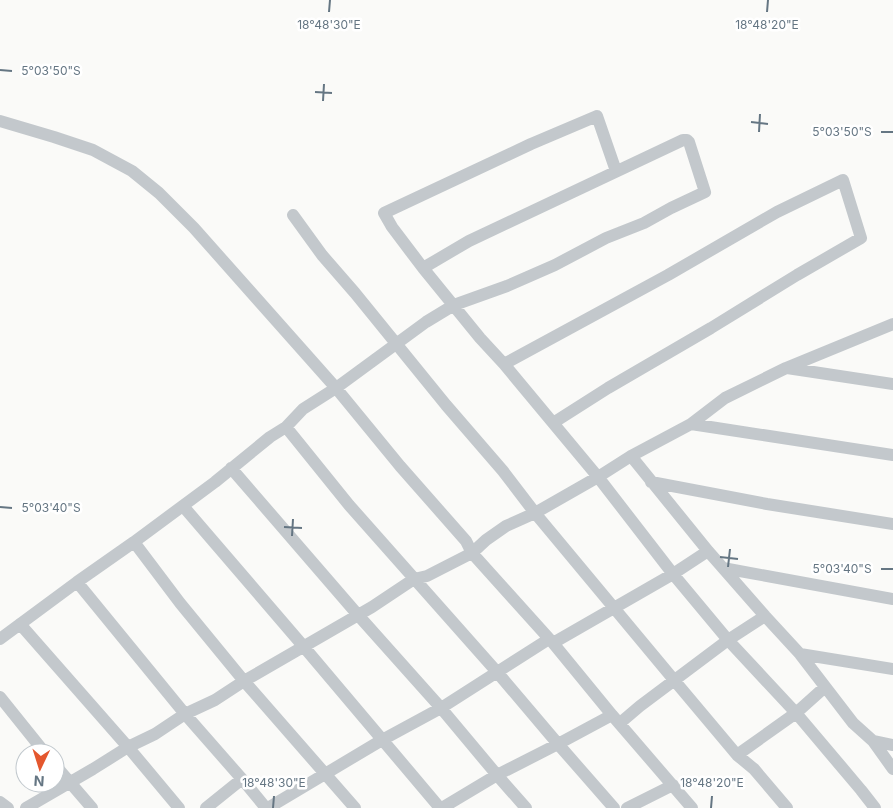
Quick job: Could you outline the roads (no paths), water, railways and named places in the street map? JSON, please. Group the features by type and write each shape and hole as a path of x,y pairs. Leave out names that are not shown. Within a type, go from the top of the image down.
{"street":[{"path":"616,171 597,116 531,144 384,213 423,268 598,477 673,574 728,640 796,714 875,808"},
{"path":"0,121 93,150 132,170 159,193 194,228 336,388 400,466 466,541 472,553 551,641 692,808"},
{"path":"0,639 216,482 270,437 286,427 303,409 336,388 426,322 454,305 507,286 556,265 606,238 644,224 671,208 705,192 689,142 683,140 616,171 469,241 423,268"},
{"path":"504,364 668,276 778,212 843,180 861,238 608,388 553,423"},
{"path":"293,215 322,255 446,405 504,471 535,513 674,680 737,754 754,769 787,808"},
{"path":"26,808 128,747 155,734 185,714 214,700 244,680 304,647 414,579 427,576 472,553 506,526 535,513 631,456 691,424 725,398 786,368 893,324"},
{"path":"786,368 893,384"},
{"path":"691,424 893,455"},
{"path":"286,427 349,505 614,808"},
{"path":"631,456 708,551 800,654 853,723 873,741 893,769"},
{"path":"231,468 526,808"},
{"path":"651,482 767,504 893,524"},
{"path":"182,506 441,808 497,775 640,706 728,640 765,616"},
{"path":"134,542 180,603 355,808"},
{"path":"77,582 185,714 267,808 326,775 382,740 441,708 496,672 615,608 708,551"},
{"path":"723,568 893,599"},
{"path":"20,624 179,808"},
{"path":"800,654 893,669"},
{"path":"737,754 796,714 825,687"},
{"path":"0,697 37,743"},
{"path":"873,741 893,745"},
{"path":"65,776 92,808"},
{"path":"206,808 242,779"},
{"path":"627,808 672,785"},
{"path":"0,802 8,808"}]}
